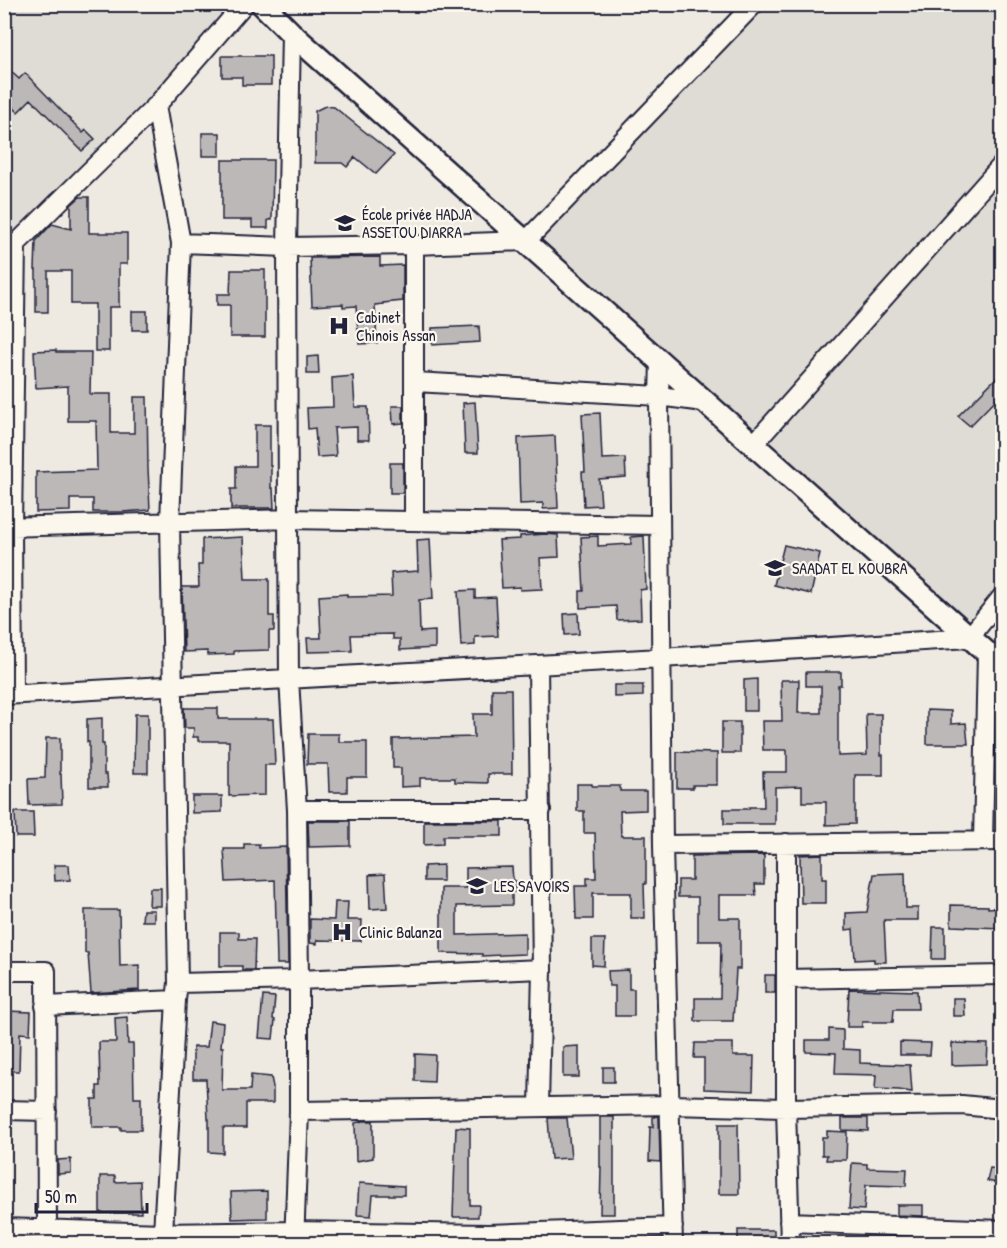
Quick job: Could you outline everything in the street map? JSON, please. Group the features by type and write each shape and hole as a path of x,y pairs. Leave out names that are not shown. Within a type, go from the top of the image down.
{"street":[{"path":"244,4 156,106 10,250 9,694 661,658 969,638 1002,597"},
{"path":"261,4 994,659 982,841"},
{"path":"181,243 287,247 526,241 754,4"},
{"path":"291,33 287,247 289,679 297,810 299,980 299,1111 294,1237"},
{"path":"156,106 181,243 170,522 177,991 163,1233"},
{"path":"753,445 1002,165"},
{"path":"414,245 414,521"},
{"path":"4,1228 294,1237 488,1234 673,1235 663,845 660,361"},
{"path":"415,382 659,396 704,402"},
{"path":"8,527 288,519 660,525"},
{"path":"537,665 542,969 539,1106"},
{"path":"297,810 540,810"},
{"path":"663,845 1002,841"},
{"path":"786,843 786,1108 790,1244"},
{"path":"45,1006 299,980 542,969"},
{"path":"4,971 46,971 47,1230"},
{"path":"786,979 1002,975"},
{"path":"299,1111 670,1105 786,1108 962,1105 1002,1109"},
{"path":"4,1110 47,1111"},
{"path":"789,1222 1002,1230"}],"shaded area":[{"path":"5,5 244,5 5,256"},
{"path":"754,5 1002,5 1002,588 971,622 660,361 526,241"}],"building":[{"path":"222,56 271,56 271,85 242,85 242,77 222,77"},
{"path":"4,65 19,79 25,73 83,133 86,130 95,139 82,151 31,99 18,112 4,98"},
{"path":"325,106 334,107 394,155 376,174 355,157 347,167 342,163 315,163 315,111"},
{"path":"202,133 220,133 220,156 202,156"},
{"path":"222,160 273,160 272,220 268,220 268,228 252,228 252,220 222,220"},
{"path":"80,197 89,197 89,233 127,233 127,264 119,264 119,307 109,307 109,351 95,351 95,304 71,304 71,271 48,271 48,312 36,312 36,241 52,224 71,229 71,205"},
{"path":"380,257 380,266 403,265 403,301 375,305 377,343 359,344 356,306 343,307 343,304 312,306 310,258"},
{"path":"231,270 265,270 265,337 230,337 230,305 217,305 217,294 230,294"},
{"path":"132,311 147,311 147,330 132,330"},
{"path":"479,326 480,342 432,345 432,328"},
{"path":"56,350 56,352 91,352 90,394 111,394 111,433 134,433 134,397 147,397 150,510 93,512 93,499 70,499 70,511 36,512 36,472 97,470 96,421 68,421 68,386 36,388 34,351"},
{"path":"318,356 319,374 307,374 307,357"},
{"path":"1002,372 1002,393 970,426 958,416"},
{"path":"353,376 355,407 368,407 369,440 357,440 357,427 334,428 336,456 317,457 315,428 308,429 307,408 333,407 332,378"},
{"path":"475,402 478,453 465,453 463,403"},
{"path":"392,406 403,406 403,423 393,424"},
{"path":"600,413 602,459 625,458 626,477 599,479 601,505 584,506 582,414"},
{"path":"255,425 270,425 271,488 273,488 274,508 231,508 231,489 236,489 236,466 255,466"},
{"path":"555,436 558,508 543,509 543,503 520,504 518,438"},
{"path":"390,463 403,463 403,493 390,493"},
{"path":"545,534 558,535 559,557 540,558 542,589 502,588 499,540"},
{"path":"598,536 598,546 631,544 631,537 644,536 646,589 640,590 641,619 617,620 616,606 580,608 580,591 584,591 581,537"},
{"path":"243,537 245,579 269,579 269,616 274,616 274,631 269,631 269,650 234,651 234,654 208,655 207,651 184,652 182,587 199,587 198,565 202,565 202,539"},
{"path":"430,539 433,599 419,600 420,632 435,631 435,648 400,650 400,639 393,639 393,634 351,635 352,651 308,652 307,638 321,638 319,596 347,594 347,597 392,596 391,573 418,571 417,540"},
{"path":"784,545 820,553 811,594 774,585"},
{"path":"475,590 475,598 496,597 498,636 475,637 475,645 461,646 458,591"},
{"path":"578,613 579,634 565,635 564,614"},
{"path":"806,672 841,672 841,685 838,685 838,756 867,755 866,714 881,714 883,775 855,775 855,824 826,825 826,802 802,802 802,786 775,787 775,824 724,824 724,809 764,807 763,772 787,772 787,750 763,750 762,721 782,721 781,680 799,680 798,713 821,713 821,686 806,686"},
{"path":"757,679 757,711 744,711 744,680"},
{"path":"614,685 643,685 643,696 614,697"},
{"path":"492,689 511,689 512,774 488,774 488,783 455,782 455,778 420,778 420,786 401,787 401,768 393,768 393,739 474,737 473,714 492,714"},
{"path":"184,708 218,708 218,719 273,719 275,765 265,765 265,795 229,796 229,741 198,741 198,737 193,737 194,728 185,728"},
{"path":"927,710 951,711 951,724 966,723 968,744 927,744"},
{"path":"135,714 148,714 148,773 134,773"},
{"path":"102,718 104,774 107,774 108,787 89,787 87,719"},
{"path":"722,722 740,722 740,753 722,753"},
{"path":"308,734 339,734 339,742 367,742 367,777 347,777 347,792 329,792 328,764 307,764"},
{"path":"46,738 60,738 62,804 29,805 28,779 45,778"},
{"path":"677,752 717,753 717,785 677,788"},
{"path":"577,784 620,786 620,791 646,791 646,810 620,811 621,836 646,836 645,918 631,918 631,893 593,893 593,919 576,919 575,886 587,886 587,878 596,878 595,833 584,833 584,811 577,811"},
{"path":"192,796 222,796 222,812 192,813"},
{"path":"15,812 33,812 34,837 16,837"},
{"path":"308,821 350,821 350,846 309,847"},
{"path":"424,821 502,821 502,836 443,836 443,844 424,845"},
{"path":"244,844 259,844 259,848 286,847 288,964 277,964 275,880 226,882 224,849 244,849"},
{"path":"822,854 822,879 826,879 826,903 801,903 800,855"},
{"path":"764,855 764,884 755,884 756,895 719,895 719,918 740,918 740,969 736,969 733,1021 695,1021 695,998 720,998 721,941 698,941 698,897 678,897 678,880 692,880 692,856"},
{"path":"54,865 69,865 70,880 55,881"},
{"path":"443,865 443,881 424,881 424,866"},
{"path":"512,867 515,892 512,892 512,905 457,906 457,935 525,933 525,954 482,956 482,954 441,953 441,888 466,888 466,868"},
{"path":"905,873 906,908 918,908 918,920 884,920 886,962 874,962 874,959 855,960 853,929 846,930 846,913 867,912 874,874"},
{"path":"385,874 387,908 370,909 369,875"},
{"path":"150,888 161,888 161,906 149,906"},
{"path":"335,902 348,902 347,920 362,920 361,941 317,940 317,944 310,943 310,919 334,920"},
{"path":"951,905 1002,907 1002,928 951,926"},
{"path":"85,910 119,910 120,966 139,965 139,990 91,993 88,953 85,953"},
{"path":"143,910 154,910 154,921 142,921"},
{"path":"933,927 945,927 945,959 932,959"},
{"path":"220,932 239,932 239,939 255,939 254,970 242,970 242,966 220,966"},
{"path":"592,939 605,939 604,966 592,965"},
{"path":"629,970 629,989 634,989 634,1016 615,1016 615,986 609,986 608,971"},
{"path":"765,975 775,975 775,993 765,993"},
{"path":"849,989 917,991 918,1009 894,1009 893,1022 862,1022 862,1027 847,1027"},
{"path":"263,996 275,997 273,1039 259,1038"},
{"path":"953,998 964,998 965,1016 953,1016"},
{"path":"6,1011 31,1012 30,1034 20,1033 19,1071 4,1071"},
{"path":"127,1017 128,1044 133,1044 134,1098 141,1098 141,1130 92,1127 92,1099 97,1099 97,1086 100,1086 99,1042 116,1042 115,1018"},
{"path":"210,1021 223,1023 222,1090 250,1090 251,1075 271,1077 273,1087 273,1103 246,1103 246,1128 223,1128 223,1153 209,1152 206,1079 193,1079 193,1047 207,1047"},
{"path":"829,1029 843,1030 843,1049 860,1050 860,1063 910,1065 912,1092 875,1089 876,1075 835,1074 836,1053 806,1052 806,1040 829,1040"},
{"path":"900,1042 931,1043 930,1055 900,1055"},
{"path":"695,1043 733,1043 733,1056 754,1056 753,1091 704,1089 704,1058 694,1058"},
{"path":"952,1043 988,1044 987,1064 952,1065"},
{"path":"579,1046 579,1077 563,1077 563,1047"},
{"path":"415,1054 435,1055 434,1082 415,1081"},
{"path":"603,1067 614,1067 614,1082 603,1082"},
{"path":"659,1116 660,1162 649,1161 650,1127 653,1127 653,1117"},
{"path":"600,1117 614,1117 614,1214 600,1214"},
{"path":"548,1118 567,1118 571,1158 551,1159"},
{"path":"842,1118 868,1118 868,1131 842,1130"},
{"path":"373,1121 373,1158 356,1161 355,1123"},
{"path":"719,1124 738,1124 739,1194 719,1194"},
{"path":"456,1127 470,1128 470,1205 479,1205 478,1217 453,1217"},
{"path":"827,1131 847,1132 846,1160 826,1160 827,1155 822,1155 822,1137 827,1137"},
{"path":"71,1159 71,1173 58,1174 58,1160"},
{"path":"852,1163 867,1164 867,1168 907,1169 906,1186 866,1185 864,1210 849,1209"},
{"path":"990,1168 1002,1170 1002,1184 987,1181"},
{"path":"100,1176 115,1176 115,1182 140,1181 141,1213 100,1213"},
{"path":"359,1183 404,1186 404,1195 373,1195 371,1216 357,1215"},
{"path":"267,1191 267,1218 232,1219 231,1192"},
{"path":"897,1205 923,1205 923,1216 897,1215"},
{"path":"738,1230 774,1230 774,1244 738,1244"}],"place":[{"name":"École privée HADJA ASSETOU DIARRA","path":"345,223"},
{"name":"Cabinet Chinois Assan","path":"339,326"},
{"name":"SAADAT EL KOUBRA","path":"775,568"},
{"name":"LES SAVOIRS","path":"477,886"},
{"name":"Clinic Balanza","path":"342,932"}]}
